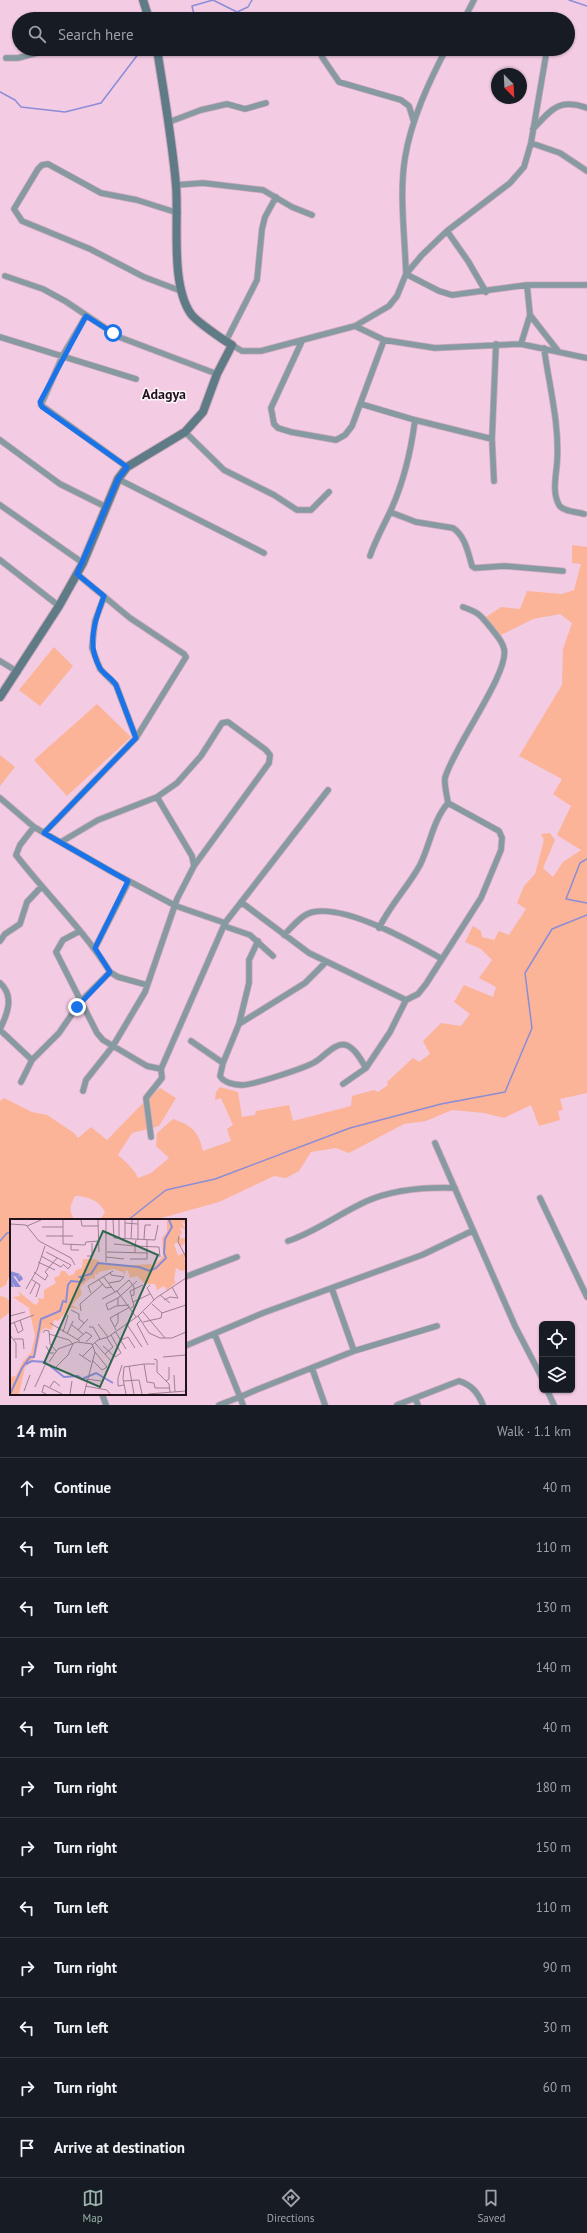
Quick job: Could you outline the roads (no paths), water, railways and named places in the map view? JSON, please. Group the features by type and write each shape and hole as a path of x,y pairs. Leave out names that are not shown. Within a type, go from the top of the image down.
{"street":[{"path":"143,0 145,12"},
{"path":"468,12 474,0"},
{"path":"6,58 18,58 25,56"},
{"path":"158,56 169,122 176,185 178,213 177,252 181,291 191,314 242,351 261,351 355,326 388,306 397,296 406,274 422,255 446,231 519,175 524,167 531,143 546,56"},
{"path":"406,274 403,178 405,157 414,122 443,56"},
{"path":"322,57 339,82 401,100 409,106 414,122"},
{"path":"169,122 201,110 227,104 245,108 266,103"},
{"path":"533,130 555,106 563,103 587,108"},
{"path":"531,143 560,153 587,171"},
{"path":"178,213 137,200 102,193 48,164 42,165 38,169 14,209 22,221 90,249 144,277 181,291"},
{"path":"176,185 203,183 237,185 263,190 292,207 312,215"},
{"path":"0,697 18,672 83,564 118,479 127,467 185,432 203,412 229,343 257,280 262,228 265,217 276,197"},
{"path":"446,231 468,261 486,292"},
{"path":"406,274 445,294 452,295 486,292 527,285 587,285"},
{"path":"4,276 43,289 65,301 119,336 217,374"},
{"path":"522,344 530,315 527,285"},
{"path":"530,315 558,351"},
{"path":"86,316 63,355 40,405 127,467"},
{"path":"355,326 384,340 434,348 522,344 587,358"},
{"path":"0,337 63,355 136,379"},
{"path":"302,341 271,408 274,424 278,428 291,432 336,440 349,431 384,340"},
{"path":"494,481 492,439 496,344"},
{"path":"544,348 556,434 557,461 554,483 558,504 561,508 584,514"},
{"path":"360,404 415,420 492,439"},
{"path":"370,556 379,532 390,512 411,446 415,420"},
{"path":"185,432 224,470 274,495 297,510 311,510 329,492"},
{"path":"0,440 60,484 106,507"},
{"path":"118,479 264,553"},
{"path":"0,505 83,564"},
{"path":"390,512 416,522 453,528 463,539 472,566 475,568 504,566 563,571"},
{"path":"0,560 59,606"},
{"path":"44,833 136,738 186,658 184,654 130,618 77,574"},
{"path":"104,596 95,621 92,648 100,669 114,680 136,738"},
{"path":"379,928 389,908 412,878 421,863 440,814 448,803 445,781 449,766 485,702 505,658 505,649 501,639 484,618 478,612 463,607"},
{"path":"0,661 18,672"},
{"path":"61,842 98,820 157,797 177,783 201,756 222,723 228,722 270,755 269,763 194,866 155,957 142,998 113,1046 86,1080 83,1091"},
{"path":"151,1137 146,1098 162,1078 161,1069 224,924 328,790"},
{"path":"157,797 192,856 194,866"},
{"path":"0,798 34,827 44,833 128,881 176,906 239,929 258,941 273,956"},
{"path":"343,1084 366,1068 390,1032 406,1000 418,994 426,984 481,898 501,850 502,838 498,831 448,803"},
{"path":"34,827 20,845 16,855 95,948 110,972 118,977 147,985"},
{"path":"95,948 128,881"},
{"path":"0,941 5,934 20,924 27,902 42,886"},
{"path":"241,902 309,954 406,1000"},
{"path":"284,935 304,916 312,912 334,912 345,914 379,928 442,959"},
{"path":"80,931 63,940 56,952 97,1033 113,1046 147,1066 161,1069"},
{"path":"258,941 249,960 249,984 239,1024 223,1063 220,1076 222,1080 243,1085 314,1063 340,1045 346,1045 352,1048 366,1068"},
{"path":"239,1024 305,983 326,962"},
{"path":"20,1082 32,1060 59,1033 81,1001 110,972"},
{"path":"0,983 7,991 9,1000 8,1012 0,1030 32,1060"},
{"path":"191,1041 223,1063"},
{"path":"435,1143 472,1231 539,1372"},
{"path":"288,1241 306,1234 367,1201 396,1191 427,1188 455,1188"},
{"path":"540,1198 586,1293"},
{"path":"186,1346 215,1335 263,1313 422,1255 472,1231"},
{"path":"186,1276 237,1256"},
{"path":"332,1289 354,1351"},
{"path":"219,1405 354,1351 437,1326"},
{"path":"215,1335 242,1405"},
{"path":"312,1368 325,1405"},
{"path":"397,1405 459,1381 470,1385 478,1393 483,1405"},
{"path":"548,1393 554,1405"},
{"path":"102,1395 106,1405"},
{"path":"415,1398 418,1405"}],"waterway":[{"path":"193,12 192,6 213,0 237,12"},
{"path":"237,12 248,7 252,0"},
{"path":"569,0 587,6"},
{"path":"0,92 15,100 21,107 65,112 101,103 137,56"},
{"path":"587,859 580,863 566,899 587,903"},
{"path":"129,1219 166,1190 215,1179 350,1128 441,1104 505,1092 532,1028 525,973 552,929 587,915"},
{"path":"0,1241 7,1233 10,1233"}],"district":[{"name":"Adagya","path":"164,394"}]}
